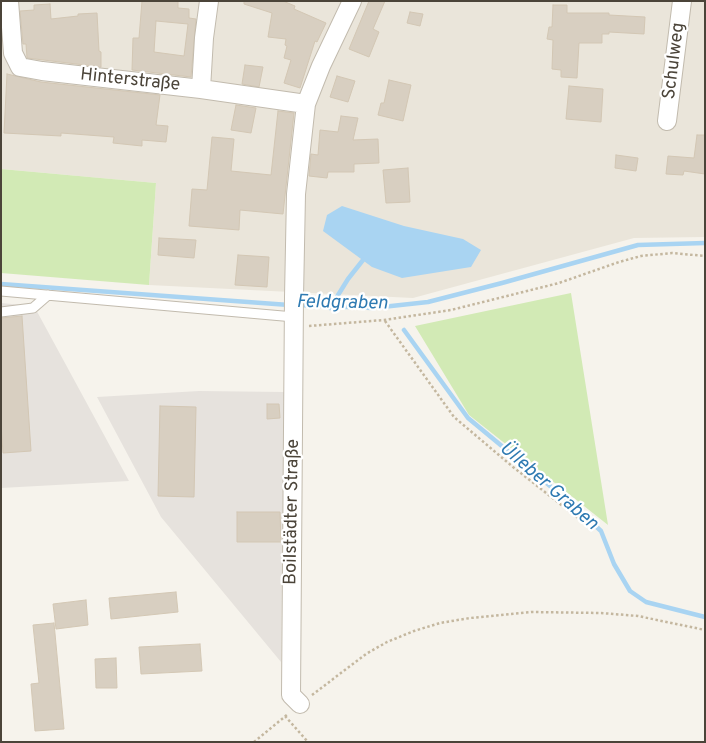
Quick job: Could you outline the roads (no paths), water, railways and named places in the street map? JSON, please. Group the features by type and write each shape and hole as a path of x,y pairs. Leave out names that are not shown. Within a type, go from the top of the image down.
{"street":[{"name":"Hinterstraße","path":"9,1 13,53 20,67 306,104"},
{"path":"201,89 204,38 209,1"},
{"name":"Boilstädter Straße","path":"300,704 291,695 296,194 306,104 321,66 352,1"},
{"name":"Schulweg","path":"667,120 682,1"}],"lane":[{"path":"1,291 294,313"},
{"path":"1,312 33,308 48,295"}],"water":[{"path":"342,206 404,226 463,239 481,250 471,267 402,278 372,267 323,231 327,215"}],"waterway":[{"name":"Feldgraben","path":"297,305 373,308 428,302 638,245 705,243"},
{"path":"330,308 348,279 363,260"},
{"name":"Feldgraben","path":"1,284 289,305"},
{"name":"Ülleber Graben","path":"404,330 468,418 573,505 601,531 614,564 630,591 646,602 705,617"}]}
